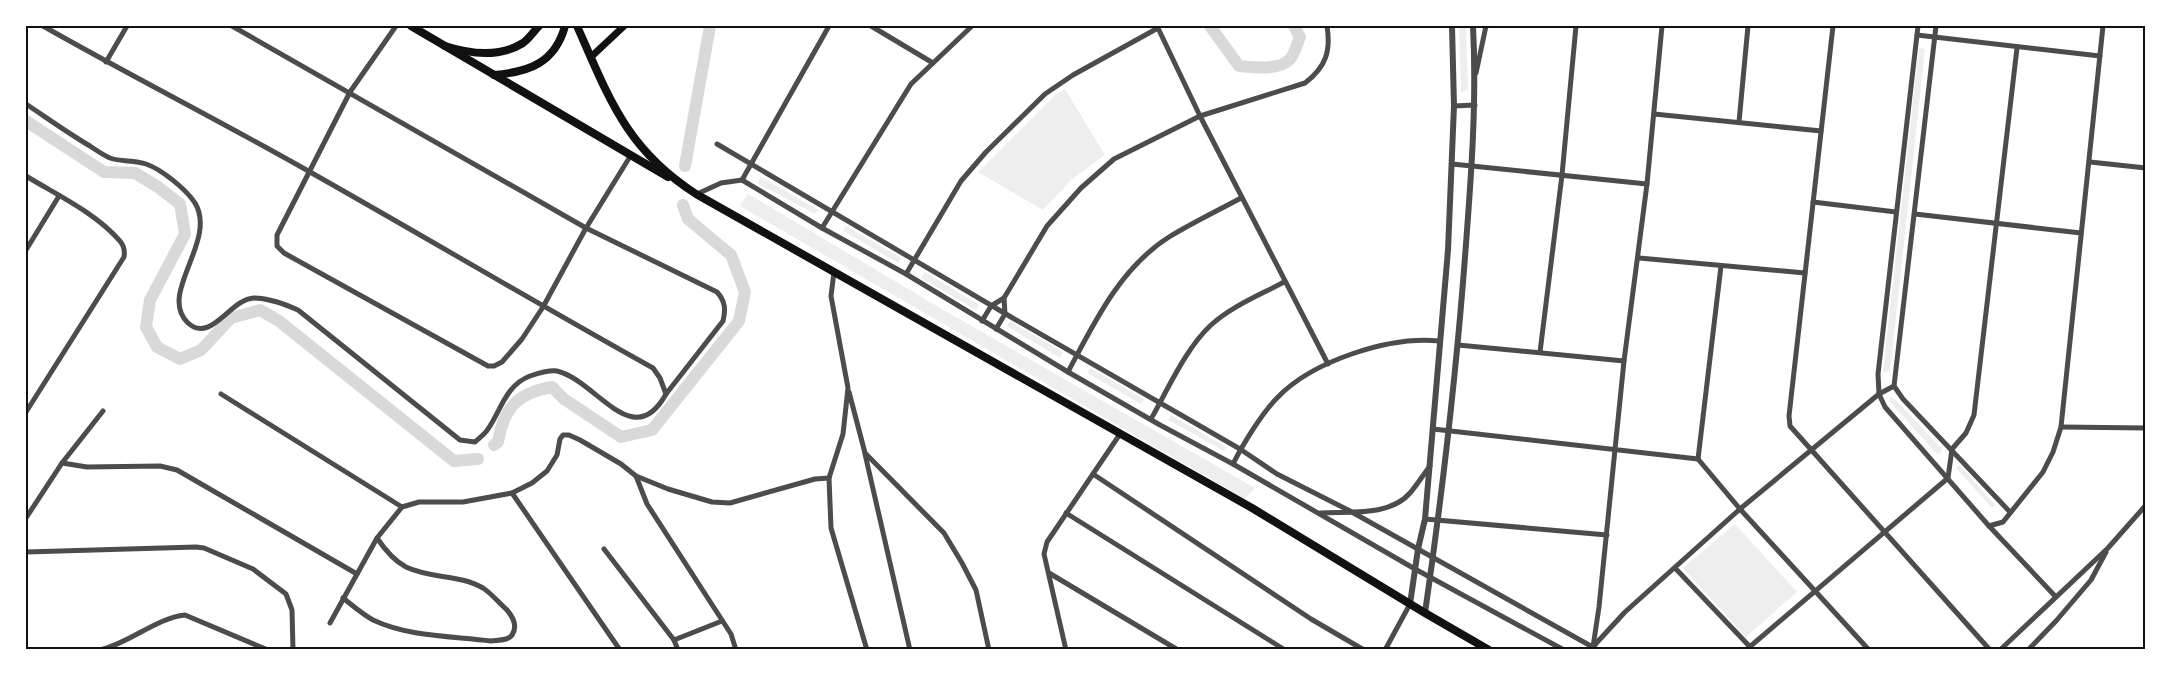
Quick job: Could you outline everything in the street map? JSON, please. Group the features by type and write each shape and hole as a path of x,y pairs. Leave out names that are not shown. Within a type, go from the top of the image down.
{"highway":[{"path":"445,46 467,53 493,53 525,42 539,26"},
{"path":"494,75 518,73 537,65 553,52 565,26"},
{"path":"578,26 612,104 630,134 675,180 1252,508 1489,650"}],"main road":[{"path":"411,26 675,180"},
{"path":"591,57 624,26"}],"street":[{"path":"43,26 309,172 653,368 666,394"},
{"path":"106,62 127,26"},
{"path":"26,104 110,158 146,164 168,175 195,202 200,216 201,232 179,292 180,311 189,324 203,329 213,326 233,307 252,298 272,300 298,310 460,440 474,442 487,432 512,387 529,377 555,370 586,385 614,410 627,416 645,417 658,408 666,394 723,321 725,312 721,297 717,292 586,228 232,26"},
{"path":"396,26 350,92 277,235 277,246 284,253 488,366 502,362 522,339 631,155"},
{"path":"742,180 829,26"},
{"path":"871,26 933,63"},
{"path":"822,228 911,84 972,26"},
{"path":"982,321 991,306 1004,298 1047,226 1081,188 1114,159 1200,116 1305,83 1317,74 1326,59 1329,38 1327,26"},
{"path":"1385,650 1410,604 1425,519 1431,464 1448,250 1454,106 1452,26"},
{"path":"1425,613 1458,345 1475,105 1473,26"},
{"path":"1475,78 1486,26"},
{"path":"1540,352 1562,175 1576,26"},
{"path":"1594,648 1624,361 1639,258 1662,26"},
{"path":"1739,122 1748,26"},
{"path":"1833,26 1789,416 1790,426 1990,650"},
{"path":"1918,26 1878,374 1879,394 1886,407 1989,526 2055,596"},
{"path":"1936,26 1894,386 1903,399 2010,512"},
{"path":"1989,526 2002,522 2043,472 2053,452 2061,427 2103,26"},
{"path":"906,274 961,181 986,152 1046,94 1073,75 1157,27 1241,198 1328,364"},
{"path":"1917,35 2100,56"},
{"path":"1675,568 1750,648 1948,478 1952,449 1966,433 1974,415 2017,48"},
{"path":"1454,106 1475,105"},
{"path":"1654,114 1821,131"},
{"path":"717,144 991,306 1240,449 1277,474 1350,511 1594,648"},
{"path":"2090,162 2145,168"},
{"path":"1452,164 1647,184"},
{"path":"26,176 86,213 120,240 125,253 26,412"},
{"path":"696,194 721,183 742,180 822,228 906,274 1068,372 1415,569 1564,650"},
{"path":"26,250 59,196"},
{"path":"1068,372 1113,291 1135,266 1167,238 1241,198"},
{"path":"1813,202 1896,212"},
{"path":"1915,214 2081,233"},
{"path":"1639,258 1805,273"},
{"path":"1698,459 1721,266"},
{"path":"834,272 831,296 848,388 910,650"},
{"path":"1151,419 1195,342 1211,325 1230,311 1284,282"},
{"path":"996,329 1005,314 1004,298"},
{"path":"1233,464 1240,449 1276,398 1299,379 1328,364 1385,345 1406,341 1440,341"},
{"path":"1458,345 1624,361"},
{"path":"1594,648 1625,612 1740,509 1879,394 1894,386"},
{"path":"848,388 843,434 829,478 831,528 867,650"},
{"path":"221,394 402,507"},
{"path":"26,518 62,463 103,411"},
{"path":"2061,427 2145,427"},
{"path":"1433,429 1698,459 1740,509 1869,650"},
{"path":"1066,650 1044,554 1047,542 1120,434"},
{"path":"330,624 377,538 402,507 419,502 463,502 512,493 532,483 547,471 563,435 580,440 621,464 636,476 712,502 730,502 815,479 829,478"},
{"path":"865,453 944,533 976,590 989,650"},
{"path":"62,463 87,467 160,466 177,470 357,574"},
{"path":"1318,513 1386,509 1410,493 1431,464"},
{"path":"1092,474 1311,619 1364,650"},
{"path":"636,476 647,504 731,634 736,650"},
{"path":"512,493 620,650"},
{"path":"2001,650 2055,596 2108,548 2145,505"},
{"path":"1066,513 1285,650"},
{"path":"1425,519 1607,535"},
{"path":"343,598 370,618 399,629 491,641 510,638 514,633 516,626 512,615 484,588 462,579 425,573 406,566 388,554 377,538"},
{"path":"26,552 204,548 253,569 286,594 292,610 293,650"},
{"path":"2028,650 2091,580 2108,548"},
{"path":"604,549 674,640 678,650"},
{"path":"1049,573 1178,650"},
{"path":"100,650 114,646 173,616 185,615 268,650"},
{"path":"674,640 722,621"}],"shaded area":[{"path":"1459,26 1466,26 1468,90 1461,92"},
{"path":"1919,48 1925,49 1890,372 1883,372"},
{"path":"1065,89 1105,155 1072,179 1043,210 978,172 1055,95"},
{"path":"761,177 818,210 815,214 757,183"},
{"path":"748,194 947,312 1255,488 1245,499 740,206"},
{"path":"846,226 901,258 898,263 843,231"},
{"path":"925,272 979,305 976,310 921,278"},
{"path":"1010,321 1063,352 1060,358 1007,326"},
{"path":"1090,368 1144,399 1141,404 1087,373"},
{"path":"1890,397 1897,401 1942,449 1940,454 1937,454 1889,401"},
{"path":"1171,415 1226,447 1224,451 1168,420"},
{"path":"1960,465 1995,505 1992,508 1956,468"},
{"path":"1735,524 1797,592 1746,637 1683,568"}],"waterway":[{"path":"685,166 710,26"},
{"path":"1210,26 1239,66 1259,67 1273,67 1290,59 1300,37 1294,26"},
{"path":"26,121 104,172 135,173 180,204 185,234 150,300 146,327 157,347 180,359 201,350 231,318 260,310 279,321 454,461 478,459"},
{"path":"494,445 498,442 504,419 514,404 530,393 552,387 564,399 621,437 652,430 739,321 745,292 731,255 688,219 683,205"}]}
